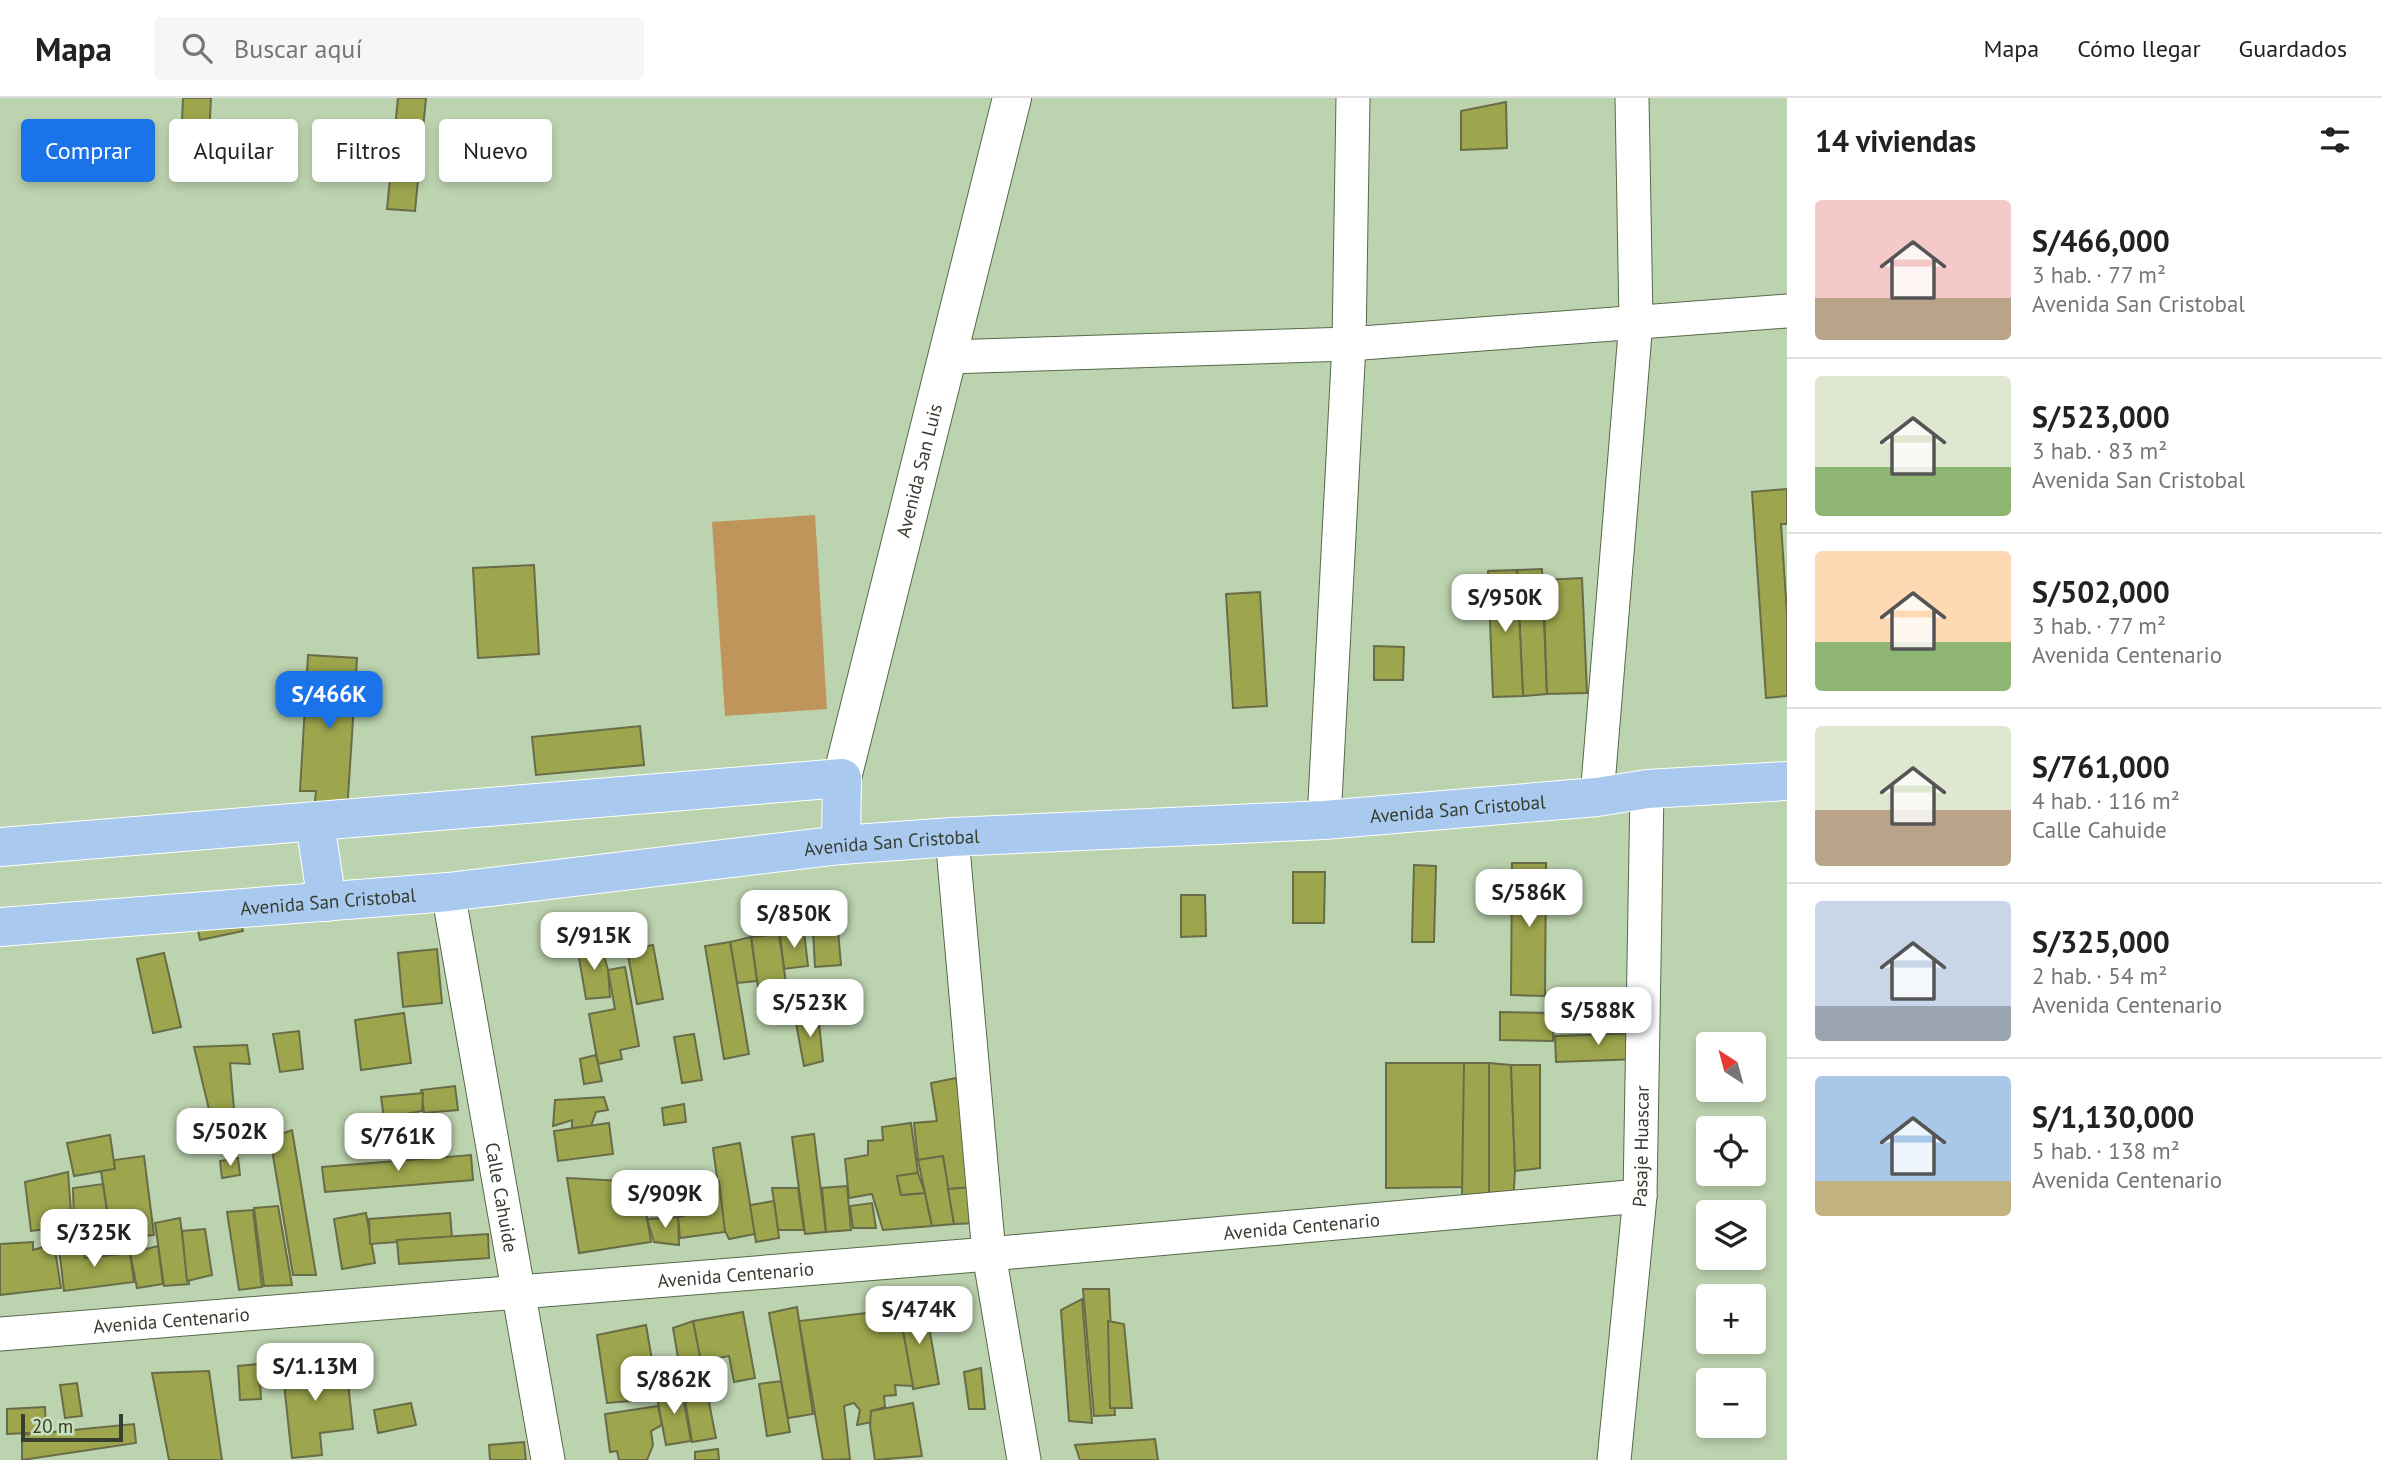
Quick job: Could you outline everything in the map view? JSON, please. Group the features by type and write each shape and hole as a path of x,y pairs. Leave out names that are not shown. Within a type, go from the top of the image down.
{"highway":[{"path":"0,847 842,778"},
{"name":"Avenida San Luis","path":"841,845 842,778"},
{"name":"Avenida San Cristobal","path":"0,927 448,892 841,845 952,837 1324,820 1597,797 1647,789 1787,782"},
{"path":"315,823 327,902"}],"main road":[{"name":"Avenida San Luis","path":"842,778 1012,98"}],"street":[{"path":"1324,820 1349,344 1353,98"},
{"path":"1597,797 1636,321 1632,98"},
{"path":"947,357 1349,344 1787,311"},
{"name":"Pasaje Huascar","path":"1614,1460 1640,1196 1647,789"},
{"path":"952,837 989,1254 1024,1460"},
{"name":"Calle Cahuide","path":"448,892 548,1460"},
{"name":"Avenida Centenario","path":"0,1334 989,1254 1640,1196"}],"shaded area":[{"path":"815,515 827,709 725,716 712,522"}],"building":[{"path":"183,98 211,98 210,119 182,119"},
{"path":"398,98 426,98 424,119 396,119"},
{"path":"1506,102 1507,148 1461,150 1461,111"},
{"path":"390,182 418,182 415,211 387,209"},
{"path":"1787,489 1787,524 1781,524 1787,614 1787,696 1766,698 1752,492"},
{"path":"534,565 539,654 478,658 473,568"},
{"path":"1542,569 1547,694 1523,696 1517,570"},
{"path":"1517,570 1523,696 1493,697 1488,571"},
{"path":"1582,578 1587,693 1547,694 1543,580"},
{"path":"1260,592 1267,706 1233,708 1226,594"},
{"path":"1374,646 1404,647 1403,680 1374,680"},
{"path":"308,655 357,658 347,812 314,810 316,791 300,791"},
{"path":"640,726 644,765 536,775 532,737"},
{"path":"1512,863 1546,863 1545,996 1511,995"},
{"path":"1414,865 1436,866 1434,942 1412,942"},
{"path":"1293,872 1325,872 1324,923 1293,923"},
{"path":"1181,895 1205,895 1206,936 1181,937"},
{"path":"239,917 243,931 200,940 197,926"},
{"path":"838,930 841,965 815,967 813,932"},
{"path":"804,932 808,966 784,969 780,934"},
{"path":"779,934 786,983 758,987 751,937"},
{"path":"751,937 757,981 737,983 730,942"},
{"path":"730,942 749,1054 724,1059 705,946"},
{"path":"601,945 608,970 610,997 586,999 577,946"},
{"path":"653,945 663,999 637,1004 627,950"},
{"path":"437,949 442,1003 403,1007 398,953"},
{"path":"164,953 181,1027 153,1033 137,959"},
{"path":"625,967 639,1046 620,1050 622,1059 598,1064 589,1014 615,1009 608,970"},
{"path":"1500,1012 1554,1013 1553,1041 1500,1040"},
{"path":"404,1013 411,1063 361,1070 355,1020"},
{"path":"818,1014 823,1061 804,1066 795,1018"},
{"path":"299,1031 303,1069 280,1072 273,1034"},
{"path":"1640,1033 1640,1059 1556,1062 1555,1036"},
{"path":"694,1034 702,1080 682,1083 674,1037"},
{"path":"247,1045 250,1064 230,1063 235,1121 213,1126 194,1047"},
{"path":"596,1055 602,1081 584,1084 580,1059"},
{"path":"1386,1063 1464,1063 1465,1187 1386,1188"},
{"path":"1464,1063 1489,1063 1489,1194 1462,1196"},
{"path":"1489,1063 1511,1065 1515,1171 1513,1203 1489,1198"},
{"path":"1511,1065 1540,1065 1540,1168 1515,1171"},
{"path":"956,1078 975,1187 948,1189 943,1156 918,1160 914,1123 937,1121 931,1083"},
{"path":"455,1086 458,1110 424,1113 421,1090"},
{"path":"423,1093 422,1111 384,1118 381,1097"},
{"path":"604,1097 608,1110 596,1112 591,1126 572,1128 572,1120 553,1126 555,1100"},
{"path":"684,1104 686,1122 664,1125 662,1108"},
{"path":"609,1123 613,1154 558,1161 554,1131"},
{"path":"911,1123 918,1173 897,1176 901,1195 925,1193 932,1226 883,1230 872,1194 849,1198 845,1159 868,1155 868,1141 883,1140 882,1127"},
{"path":"292,1130 316,1275 293,1275 270,1138"},
{"path":"814,1134 826,1232 805,1234 792,1137"},
{"path":"110,1135 115,1169 74,1176 67,1143"},
{"path":"740,1143 755,1234 729,1239 724,1229 713,1148"},
{"path":"471,1155 473,1180 325,1192 322,1167"},
{"path":"144,1156 154,1235 134,1237 132,1214 108,1218 101,1171 115,1169 114,1160"},
{"path":"943,1156 954,1224 932,1226 918,1160"},
{"path":"238,1158 240,1175 222,1178 220,1161"},
{"path":"68,1172 72,1226 31,1231 25,1182"},
{"path":"918,1173 925,1193 901,1195 897,1176"},
{"path":"567,1178 641,1182 651,1242 579,1253"},
{"path":"719,1181 725,1232 680,1238 678,1217 684,1216 682,1199 673,1198 672,1186"},
{"path":"103,1184 108,1218 74,1224 73,1188"},
{"path":"847,1186 851,1230 826,1232 822,1188"},
{"path":"975,1187 980,1223 954,1224 948,1189"},
{"path":"772,1188 798,1188 804,1230 778,1230"},
{"path":"774,1201 779,1238 756,1242 750,1205"},
{"path":"872,1203 876,1228 853,1228 850,1206"},
{"path":"278,1206 292,1285 264,1286 254,1208"},
{"path":"253,1210 262,1287 239,1290 227,1212"},
{"path":"366,1213 375,1263 342,1269 334,1219"},
{"path":"450,1213 452,1238 370,1244 369,1219"},
{"path":"678,1217 679,1245 654,1242 647,1219"},
{"path":"180,1218 189,1284 164,1286 155,1223"},
{"path":"205,1229 212,1275 187,1281 182,1231"},
{"path":"488,1234 489,1258 399,1264 397,1240"},
{"path":"33,1242 33,1250 54,1244 61,1288 0,1295 0,1244"},
{"path":"83,1245 85,1258 130,1253 134,1282 64,1291 59,1248"},
{"path":"158,1246 163,1284 137,1288 130,1253"},
{"path":"1083,1289 1109,1289 1115,1415 1094,1416"},
{"path":"1082,1299 1092,1423 1069,1421 1061,1310"},
{"path":"925,1304 939,1384 913,1389 899,1309"},
{"path":"797,1307 813,1414 788,1418 769,1313"},
{"path":"899,1309 913,1386 895,1385 896,1395 884,1396 885,1407 871,1411 872,1422 857,1425 860,1410 854,1403 844,1406 850,1459 823,1460 799,1321"},
{"path":"743,1312 755,1378 734,1382 729,1356 700,1362 693,1321"},
{"path":"693,1321 716,1438 692,1442 673,1328"},
{"path":"1108,1321 1124,1324 1132,1408 1110,1408"},
{"path":"646,1325 655,1378 644,1380 642,1389 631,1390 631,1401 607,1403 597,1335"},
{"path":"307,1353 309,1368 346,1364 353,1429 320,1433 322,1455 292,1458 281,1356"},
{"path":"259,1364 261,1399 240,1400 238,1366"},
{"path":"981,1368 985,1409 969,1409 964,1372"},
{"path":"209,1371 222,1460 169,1460 152,1373"},
{"path":"781,1381 790,1432 767,1436 759,1384"},
{"path":"77,1383 82,1416 65,1418 60,1385"},
{"path":"681,1387 691,1441 666,1445 656,1392"},
{"path":"411,1403 416,1425 378,1433 374,1410"},
{"path":"913,1403 922,1456 875,1460 870,1426 871,1411"},
{"path":"658,1406 662,1425 651,1431 653,1445 647,1460 619,1460 617,1451 610,1452 605,1414"},
{"path":"45,1407 46,1432 7,1434 7,1409"},
{"path":"134,1424 136,1443 22,1460 22,1435"},
{"path":"1155,1439 1158,1460 1080,1460 1075,1445"},
{"path":"524,1442 526,1460 490,1460 489,1445"},
{"path":"718,1449 719,1460 695,1460 695,1452"}]}
